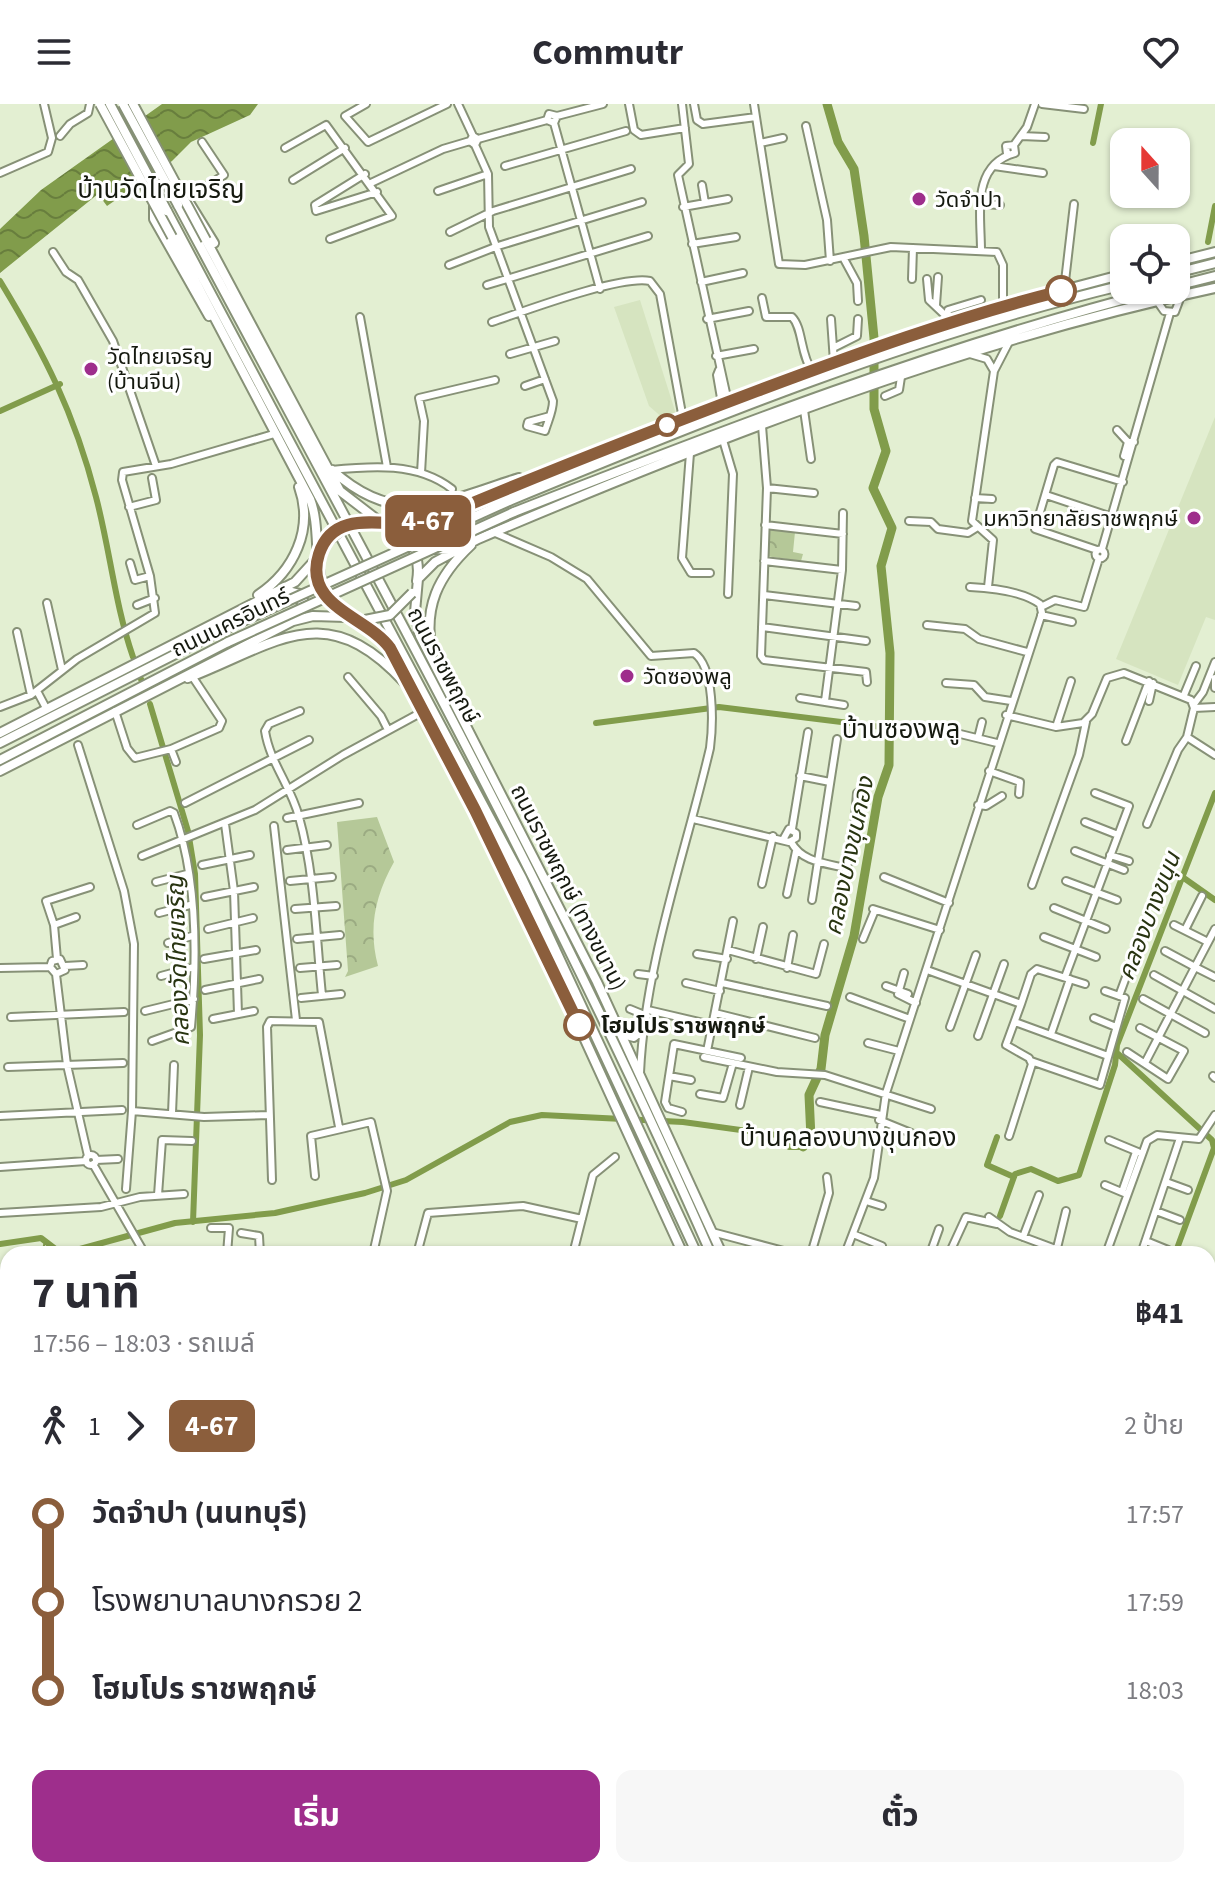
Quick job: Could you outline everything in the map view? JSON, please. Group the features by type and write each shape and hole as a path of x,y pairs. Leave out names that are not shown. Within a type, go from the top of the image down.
{"main road":[{"path":"100,104 313,507 323,592 340,611 386,641 543,948 679,1246"},
{"name":"ถนนราชพฤกษ์","path":"110,104 457,752 576,990 693,1246"},
{"name":"ถนนราชพฤกษ์","path":"123,104 562,933 648,1112 707,1246"},
{"path":"133,104 347,499 408,540 418,563 418,579 412,593 390,615 365,620 352,617"},
{"path":"225,340 197,298 154,219 154,204 168,192 178,189 189,198 230,273 245,312"},
{"path":"1190,258 1215,252"},
{"path":"1190,269 1215,263"},
{"path":"1190,282 1215,276"},
{"path":"1190,288 1215,276"},
{"path":"328,466 359,491 389,504 422,507 448,502 566,463 948,320 1110,278"},
{"name":"ถนนนครอินทร์","path":"1190,293 1215,288"},
{"name":"ถนนนครอินทร์","path":"0,743 221,631 509,501 680,431 966,329 1110,289"},
{"name":"ถนนนครอินทร์","path":"0,761 228,642 514,512 688,449 868,377 1113,304"},
{"name":"ถนนนครอินทร์","path":"688,449 723,440 970,354 1146,304"},
{"path":"418,579 455,550 688,449"},
{"path":"319,555 327,542 348,524 363,520 416,525 566,463"},
{"path":"234,612 280,577 301,541 304,502 293,469"},
{"path":"434,519 425,532 427,541 434,549 455,550"},
{"path":"434,661 429,636 432,596 448,570 478,539"},
{"name":"ถนนนครอินทร์","path":"2,732 280,589 305,574 319,555"},
{"name":"ถนนราชพฤกษ์ (ทางขนาน)","path":"418,579 416,626 622,1035 718,1246"},
{"path":"280,589 292,590 303,600 293,621"},
{"name":"ถนนนครอินทร์","path":"0,771 293,621 313,616 352,617"},
{"path":"152,692 282,638 328,634 358,643 374,652 411,689"},
{"path":"552,893 562,933"},
{"path":"543,948 567,985 576,990"}],"street":[{"path":"1,172 42,156 51,146 51,128 44,104"},
{"path":"60,136 70,124 85,116 90,104"},
{"path":"366,104 345,116 368,142 447,104"},
{"path":"458,104 488,174 486,215 553,401 550,416"},
{"path":"546,104 563,149 600,289"},
{"path":"372,183 443,149 603,104"},
{"path":"629,104 634,130 641,135 685,130"},
{"path":"682,104 689,164 678,175 725,403"},
{"path":"694,104 697,120 703,124 756,121"},
{"path":"754,104 779,264 844,259 878,248 997,252 1002,258 1003,306"},
{"path":"981,251 983,179 1007,154 1006,146 1014,145 1021,136 1035,104"},
{"path":"1042,104 1084,109"},
{"path":"285,148 324,124 372,183 392,218 330,239"},
{"path":"806,126 827,220 830,261"},
{"path":"505,166 626,131"},
{"path":"1021,136 1045,137"},
{"path":"760,143 783,138"},
{"path":"189,198 224,175 202,142"},
{"path":"293,180 345,148"},
{"path":"994,166 1043,173"},
{"path":"450,232 486,215 631,169"},
{"path":"365,174 315,205 316,211 377,192"},
{"path":"438,191 488,174"},
{"path":"702,185 705,203"},
{"path":"683,207 728,199"},
{"path":"449,265 498,246 642,202"},
{"path":"981,204 1000,205"},
{"path":"1064,290 1074,204"},
{"path":"487,285 648,236"},
{"path":"692,244 736,237"},
{"path":"912,279 913,248"},
{"path":"53,252 66,272 78,280 113,341 156,466"},
{"path":"844,259 857,283 858,301"},
{"path":"701,282 743,273"},
{"path":"936,307 938,277"},
{"path":"492,322 641,279 657,286 683,419"},
{"path":"927,279 928,296 948,320"},
{"path":"762,298 766,317 792,317 797,321 802,354 812,371"},
{"path":"948,320 948,310 981,300"},
{"path":"1160,304 1170,313"},
{"path":"1099,550 1123,482 1131,442 1170,313 1177,310 1179,304"},
{"path":"707,319 749,311"},
{"path":"360,317 387,467"},
{"path":"831,319 834,362"},
{"path":"833,348 857,336 858,319"},
{"path":"510,354 555,341"},
{"path":"988,587 993,540 976,528 972,521 994,371 1009,342"},
{"path":"716,356 754,349"},
{"path":"970,354 987,359 994,371"},
{"path":"885,396 899,390 901,377"},
{"path":"525,386 545,379"},
{"path":"421,473 424,421 419,398 495,380"},
{"path":"804,410 811,459"},
{"path":"762,426 767,488 762,627 764,660 866,672 867,682"},
{"path":"1117,430 1131,442"},
{"path":"0,707 34,693 62,670 152,617 156,609 155,598 129,507 123,472 274,434"},
{"path":"723,440 733,474 728,594"},
{"path":"1124,456 1131,442"},
{"path":"688,449 682,558 691,573 710,573"},
{"path":"848,1246 874,1178 880,1118 886,1093 1041,611 1055,600 1086,605 1099,558 1104,555 1099,550 1035,529 1057,462 1123,482"},
{"path":"328,466 387,467 421,473 449,485 453,493 434,519"},
{"path":"129,507 156,500 152,478"},
{"path":"767,488 814,493"},
{"path":"1046,495 1112,517"},
{"path":"975,498 992,499"},
{"path":"825,701 842,570 843,513"},
{"path":"909,521 931,522 938,529 968,533 976,528"},
{"path":"512,525 513,541"},
{"path":"765,525 843,534"},
{"path":"493,532 587,579 651,656 694,653 702,658 713,715 693,819 654,976 643,1031 640,1073"},
{"path":"764,561 842,570"},
{"path":"130,563 135,580 150,576"},
{"path":"970,587 988,587 1032,599 1041,611 1072,622"},
{"path":"764,595 856,606"},
{"path":"137,605 155,598"},
{"path":"47,603 62,670"},
{"path":"927,625 965,629 979,639 1027,652"},
{"path":"762,627 866,641"},
{"path":"17,632 34,693 46,708"},
{"path":"1147,824 1178,750 1187,737 1194,706 1215,662"},
{"path":"1184,695 1196,666"},
{"path":"1032,885 1079,755 1086,722 1110,675 1124,673 1184,695 1194,706 1215,707"},
{"path":"115,711 127,748 135,758 166,750 219,728 222,721 192,676"},
{"path":"348,677 381,716 388,730"},
{"path":"1215,678 1215,688"},
{"path":"1056,727 1071,681"},
{"path":"1149,701 1151,682"},
{"path":"1126,741 1151,682"},
{"path":"946,683 974,685 985,697 1011,701"},
{"path":"800,698 844,705"},
{"path":"300,711 266,727 272,760 299,816 314,908 322,995"},
{"path":"142,856 225,824 422,712"},
{"path":"1006,715 1056,727 1086,722"},
{"path":"978,738 982,722"},
{"path":"948,731 997,743"},
{"path":"808,732 792,829 784,833 796,851 819,862 846,868"},
{"path":"1187,737 1215,755"},
{"path":"812,900 837,739"},
{"path":"185,803 309,740"},
{"path":"78,745 131,923 132,1111 126,1189"},
{"path":"166,750 176,762"},
{"path":"989,771 1020,782 1019,794"},
{"path":"800,776 830,782"},
{"path":"837,906 853,843 857,793"},
{"path":"1051,1034 1075,949 1129,806 1095,793"},
{"path":"978,805 986,806 1002,796"},
{"path":"287,818 359,803"},
{"path":"137,825 170,811 183,839 190,905 194,967 190,1029 152,1041"},
{"path":"693,819 788,840"},
{"path":"1085,822 1118,835"},
{"path":"225,824 234,891 238,1014"},
{"path":"274,826 296,1020"},
{"path":"762,884 773,836"},
{"path":"287,850 327,845"},
{"path":"787,894 796,851"},
{"path":"1075,851 1124,870"},
{"path":"202,865 250,855"},
{"path":"1110,855 1129,861"},
{"path":"156,882 187,874"},
{"path":"290,881 332,877"},
{"path":"884,877 949,903"},
{"path":"1066,881 1117,900"},
{"path":"83,965 65,966 57,959 54,925 46,901 90,887"},
{"path":"205,897 254,887"},
{"path":"1185,930 1202,896"},
{"path":"159,913 190,905"},
{"path":"295,909 336,906"},
{"path":"1054,908 1106,929"},
{"path":"863,939 874,909 940,930"},
{"path":"54,925 76,917"},
{"path":"208,929 253,918"},
{"path":"706,1054 733,921"},
{"path":"1174,925 1208,942"},
{"path":"756,959 763,927"},
{"path":"1145,1063 1215,929"},
{"path":"297,939 340,935"},
{"path":"787,968 793,935"},
{"path":"168,943 192,936"},
{"path":"1044,937 1096,957"},
{"path":"728,950 787,968 818,973 824,944"},
{"path":"204,959 256,950"},
{"path":"1165,951 1215,977"},
{"path":"697,954 727,959"},
{"path":"950,1027 976,955"},
{"path":"0,968 50,967 57,959"},
{"path":"978,1036 1004,964"},
{"path":"300,968 337,965"},
{"path":"56,974 63,973 65,966"},
{"path":"50,967 56,974 67,1065 87,1158"},
{"path":"161,976 194,967"},
{"path":"927,970 1021,1004"},
{"path":"1085,984 1035,970 1007,1048 1031,1061 1100,1085 1125,998 1105,991"},
{"path":"904,973 898,990 899,997 916,1003"},
{"path":"638,974 654,976"},
{"path":"1154,975 1215,1009"},
{"path":"1119,996 1126,977"},
{"path":"205,990 259,979"},
{"path":"686,983 827,1006"},
{"path":"886,986 908,994"},
{"path":"301,998 341,994"},
{"path":"850,997 910,1019"},
{"path":"145,1011 194,999"},
{"path":"1143,999 1205,1033"},
{"path":"630,1009 714,1020 738,1027 748,1023 815,1038"},
{"path":"213,1019 254,1011"},
{"path":"11,1017 124,1012"},
{"path":"1094,1018 1116,1027"},
{"path":"272,1180 268,1023 296,1020 320,1023 339,1127"},
{"path":"1015,1022 1108,1056"},
{"path":"1127,1052 1168,1079 1184,1051 1140,1028"},
{"path":"622,1035 634,1038 643,1031"},
{"path":"682,1112 666,1106 676,1042 749,1067 825,1075 931,1109"},
{"path":"868,1043 899,1051"},
{"path":"706,1054 741,1058"},
{"path":"1009,1136 1031,1061"},
{"path":"8,1067 123,1063"},
{"path":"700,1094 723,1098 733,1063"},
{"path":"172,1113 174,1065"},
{"path":"740,1105 749,1067"},
{"path":"669,1076 691,1080"},
{"path":"820,1102 880,1118 911,1133"},
{"path":"0,1116 122,1110"},
{"path":"132,1111 200,1117 268,1115"},
{"path":"1108,1246 1139,1152 1153,1136 1196,1140 1206,1132 1215,1115"},
{"path":"315,1176 309,1138 339,1127 371,1122 387,1191 375,1246"},
{"path":"1144,1246 1180,1138"},
{"path":"158,1195 162,1140 192,1141"},
{"path":"1109,1140 1139,1152"},
{"path":"575,1246 593,1175 615,1157"},
{"path":"0,1167 87,1158 94,1162 115,1205 141,1246"},
{"path":"94,1162 118,1159"},
{"path":"813,1246 829,1193 827,1177"},
{"path":"1166,1182 1188,1190"},
{"path":"1105,1185 1124,1193"},
{"path":"0,1213 115,1205 158,1195 184,1194"},
{"path":"1022,1237 1039,1195"},
{"path":"866,1201 882,1206"},
{"path":"419,1246 428,1213 523,1206 582,1219"},
{"path":"1022,1237 1029,1209"},
{"path":"1057,1246 1066,1211"},
{"path":"1156,1211 1180,1220"},
{"path":"953,1246 966,1217 997,1224"},
{"path":"989,1217 1022,1237 1051,1246"},
{"path":"211,1228 229,1228 228,1246"},
{"path":"933,1246 939,1229"},
{"path":"712,1232 765,1246"},
{"path":"241,1233 259,1236 260,1246"},
{"path":"853,1234 882,1246"},
{"path":"1146,1241 1158,1246"}],"shaded area":[{"path":"640,300 676,414 664,419 649,406 614,307"},
{"name":"มหาวิทยาลัยราชพฤกษ์","path":"1215,417 1215,620 1206,617 1178,685 1116,659"}],"green space":[{"path":"766,529 795,532 793,552 803,554 801,561 765,556"},
{"path":"377,817 394,862 375,912 374,938 378,966 345,977 348,971 337,822"}],"water":[{"path":"162,104 258,104 250,115 191,142 172,161 107,206 98,194 0,273 0,229 41,190"}],"waterway":[{"name":"คลองบางขุนกอง","path":"803,1147 811,1138 809,1095 821,1069 825,1035 854,936 878,797 889,765 890,653 881,566 892,528 873,488 886,451 874,409 874,338 854,169 838,142 827,104"},
{"path":"1093,143 1101,104"},
{"path":"1208,242 1215,206"},
{"name":"คลองวัดไทยเจริญ","path":"0,281 44,359 78,438 96,497 133,657"},
{"path":"0,411 60,384"},
{"name":"คลองวัดไทยเจริญ","path":"150,704 188,831 195,874 200,1035 193,1222"},
{"path":"596,723 719,707 890,728"},
{"name":"คลองบางขนุน","path":"1000,1216 1015,1174 1031,1169 1058,1181 1079,1175 1115,1065 1117,1045 1215,793"},
{"path":"1181,876 1215,900"},
{"path":"1116,1052 1212,1140 1214,1148 1178,1246"},
{"path":"91,1246 175,1223 275,1213 365,1193 406,1180 510,1122 542,1115 683,1122 777,1135 789,1147 803,1147"},
{"path":"997,1137 987,1165 1014,1177"},
{"path":"0,1244 41,1238 51,1246"},
{"path":"44,1246 45,1241"}],"bus line":[{"name":"4-67","path":"579,1025 475,810 386,641 340,611 323,592 318,567 319,555 327,542 348,524 363,520 424,523 566,463 867,350 1003,306 1061,291"}],"place":[{"name":"วัดจําปา","path":"919,199"},
{"name":"วัดไทยเจริญ (บ้านจีน)","path":"91,369"},
{"name":"มหาวิทยาลัยราชพฤกษ์","path":"1194,518"},
{"name":"วัดซองพลู","path":"627,676"},
{"name":"โฮมโปร ราชพฤกษ์","path":"579,1025"}],"district":[{"name":"บ้านวัดไทยเจริญ","path":"161,189"},
{"name":"บ้านซองพลู","path":"901,729"},
{"name":"บ้านคลองบางขุนกอง","path":"848,1137"}]}
